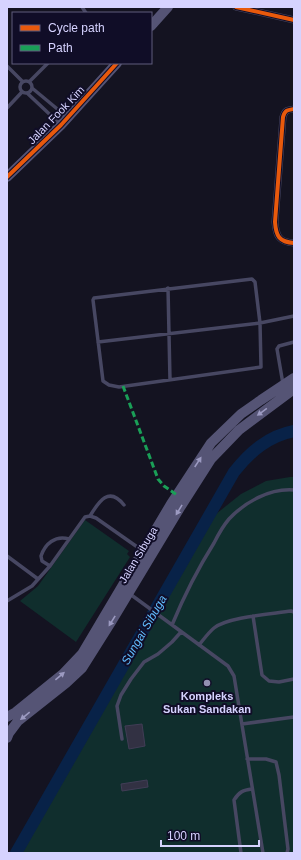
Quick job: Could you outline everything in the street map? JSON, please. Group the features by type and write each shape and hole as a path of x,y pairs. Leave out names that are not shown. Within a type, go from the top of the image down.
{"main road":[{"path":"152,25 168,7"},
{"name":"Jalan Fook Kim","path":"7,177 64,121 116,64"},
{"name":"Jalan Sibuga","path":"7,717 16,712 63,674 82,654 198,461 211,443 241,414 294,378"},
{"name":"Jalan Sibuga","path":"7,738 18,721 66,683 82,668 211,459 239,430 294,389"}],"street":[{"path":"236,7 294,20"},
{"path":"294,109 284,112 275,228 278,237 282,241 294,243"}],"lane":[{"path":"22,81 30,81 47,64"},
{"path":"7,66 22,81"},
{"path":"22,81 19,88 22,92"},
{"path":"30,81 32,88 64,121"},
{"path":"27,93 30,92 32,88"},
{"path":"22,92 27,93 64,121"},
{"path":"7,108 22,92"},
{"path":"252,278 255,282 260,323 261,367 119,387 114,387 105,383 103,381 93,300 94,298 168,288 252,278"},
{"path":"168,288 170,380"},
{"path":"98,342 260,323 294,316"},
{"path":"284,385 277,349 280,346 294,342"},
{"path":"172,625 187,590 200,565 228,520 240,508 258,497 274,492 294,490"},
{"path":"90,516 98,503 107,496 113,496 120,500 124,505"},
{"path":"7,601 32,586 50,566 85,517 90,516 96,518 143,551"},
{"path":"50,566 42,561 41,556 43,551 51,541 56,538 69,538"},
{"path":"7,556 38,579"},
{"path":"129,593 232,670 263,853"},
{"path":"199,645 213,628 221,624 253,616 290,610 294,612"},
{"path":"253,616 262,675 269,681 279,682 294,679"},
{"path":"122,739 117,706 121,695 130,679 144,662 158,654 181,632"},
{"path":"242,724 294,717"},
{"path":"248,760 266,759 276,762 288,849 287,853"},
{"path":"241,853 234,800 238,794 252,788"}],"green space":[{"name":"Kompleks Sukan Sandakan","path":"294,477 294,853 22,853 216,514 241,494 266,481"},
{"path":"85,520 129,551 127,554 130,557 76,642 20,601 38,586"}],"building":[{"path":"142,724 145,746 129,749 125,726"},
{"path":"147,780 148,787 122,791 121,784"}],"waterway":[{"name":"Sungai Sibuga","path":"16,853 234,472 246,458 260,446 285,433 294,431"}],"marked path":[{"path":"123,386 158,479 164,486 177,495"}],"cycle path":[{"path":"236,7 294,20"},
{"path":"7,177 61,125 116,64"},
{"path":"294,109 287,111 283,117 275,222 277,235 282,240 294,243"}],"place":[{"name":"Kompleks Sukan Sandakan","path":"207,683"}]}
